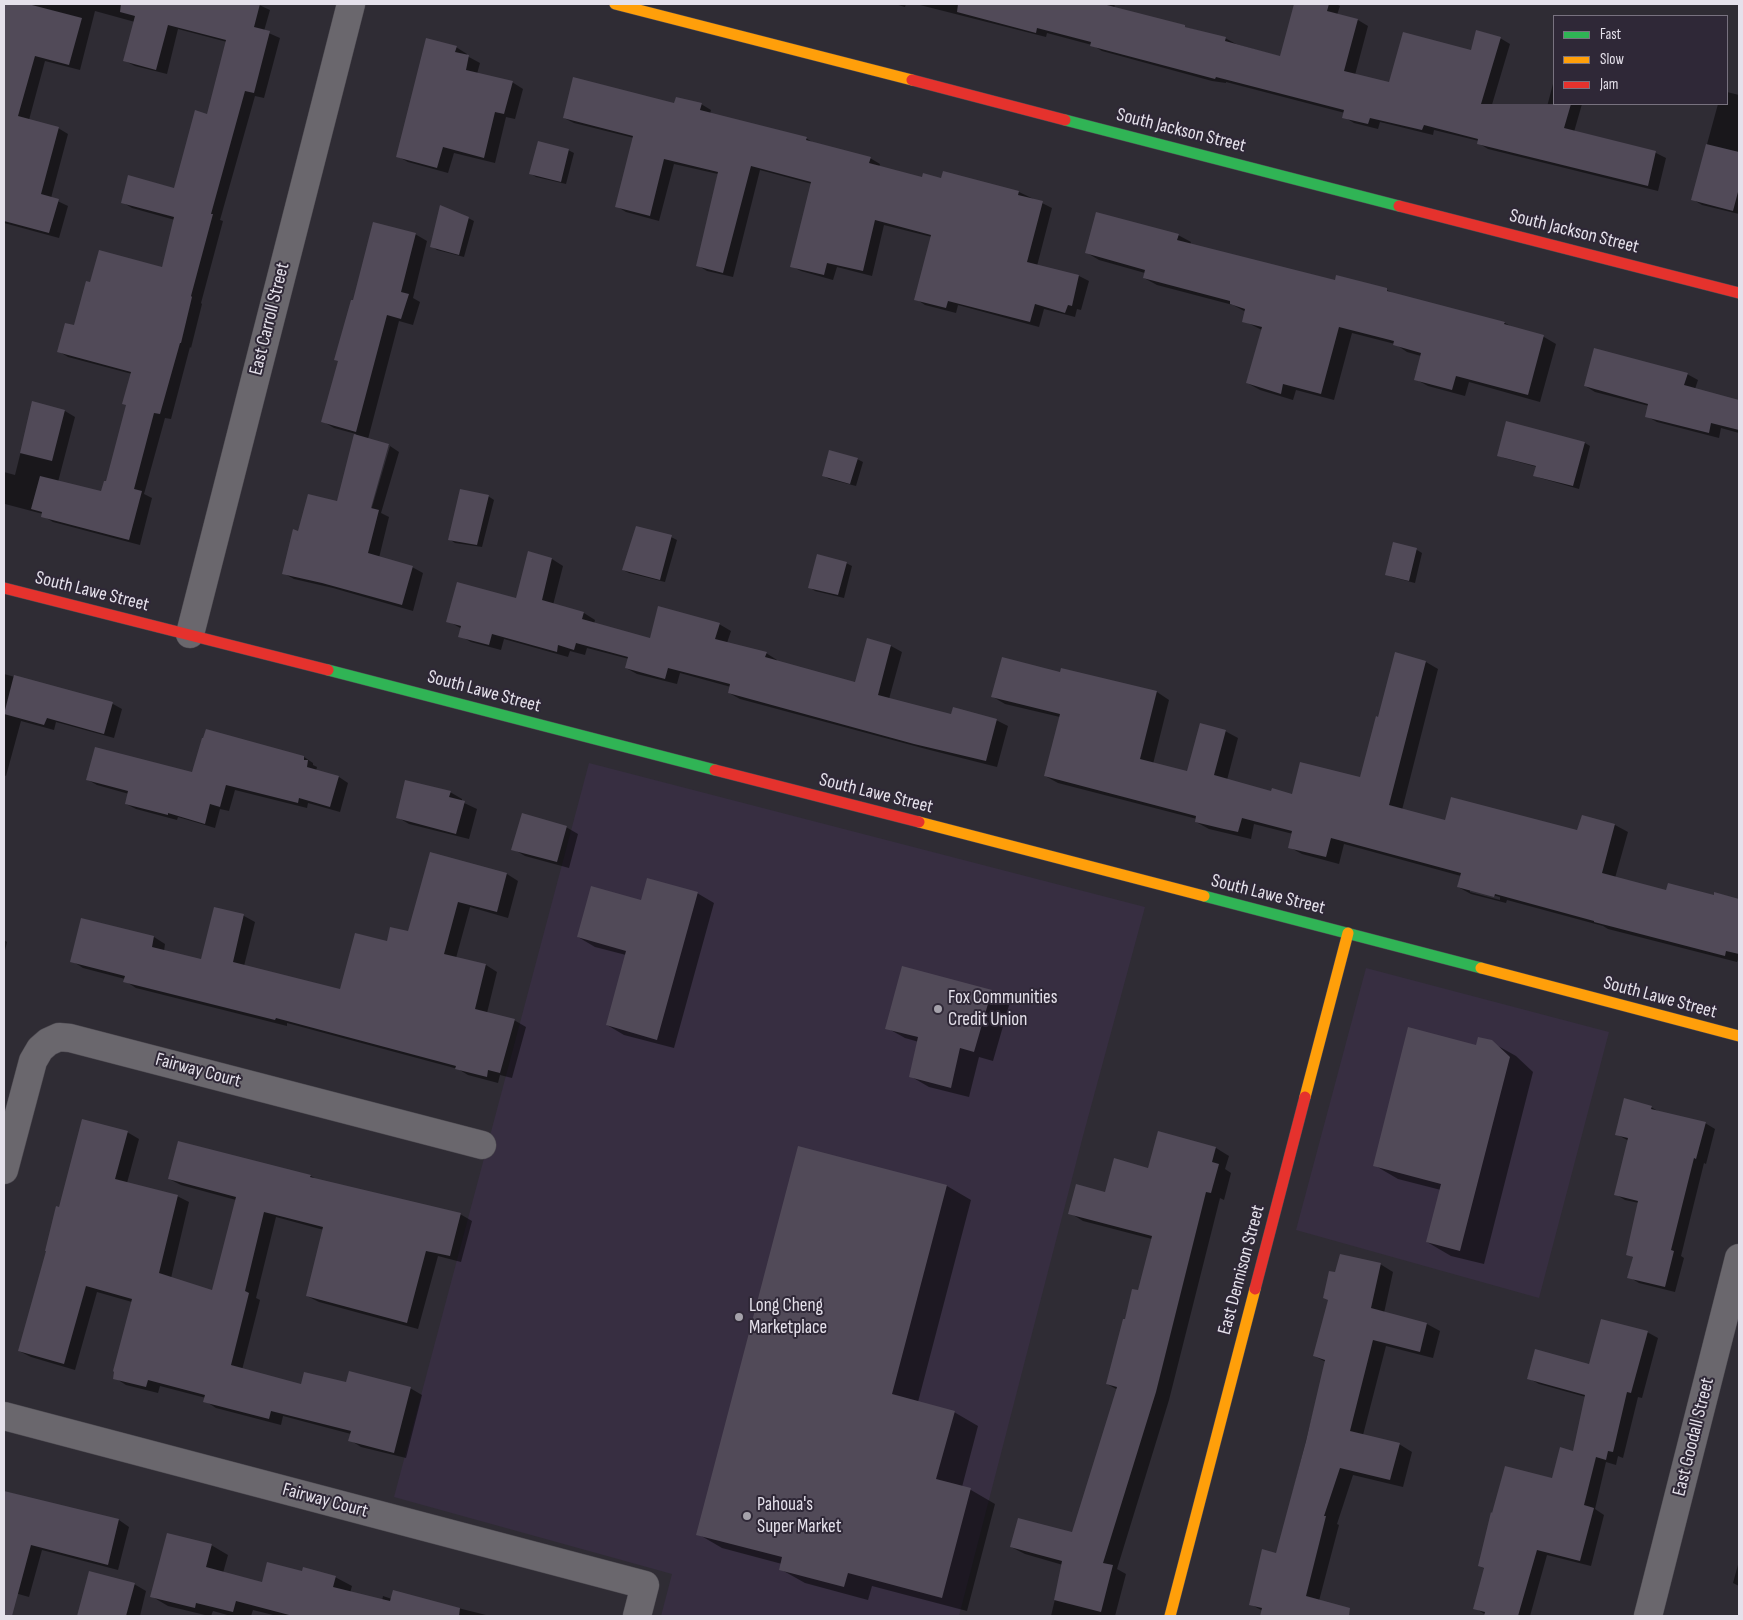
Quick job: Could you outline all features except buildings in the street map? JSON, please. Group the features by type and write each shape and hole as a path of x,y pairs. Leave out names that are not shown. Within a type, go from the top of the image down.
{"street":[{"name":"East Carroll Street","path":"190,634 351,4"},
{"name":"South Jackson Street","path":"615,4 1739,293"},
{"name":"South Lawe Street","path":"4,588 190,634 1348,933 1739,1036"},
{"name":"East Dennison Street","path":"1170,1616 1348,933"},
{"name":"Fairway Court","path":"4,1170 33,1061 44,1045 59,1037 70,1038 482,1145"},
{"name":"East Goodall Street","path":"1648,1616 1739,1258"},
{"name":"Fairway Court","path":"4,1416 646,1585 637,1616"}],"shaded area":[{"name":"Long Cheng Marketplace","path":"589,763 1145,907 1083,1136 959,1616 661,1616 672,1574 394,1497"},
{"path":"1366,968 1609,1032 1539,1298 1296,1230"}],"traffic: fast":[{"path":"1065,120 1399,206"},
{"path":"328,670 715,770"},
{"path":"1204,896 1481,968"}],"traffic: slow":[{"path":"615,4 912,80"},
{"path":"919,822 1204,896"},
{"path":"1305,1097 1348,933"},
{"path":"1481,968 1739,1036"},
{"path":"1170,1616 1255,1289"}],"traffic: jam":[{"path":"912,80 1065,120"},
{"path":"1399,206 1739,293"},
{"path":"4,588 328,670"},
{"path":"715,770 919,822"},
{"path":"1255,1289 1305,1097"}],"place":[{"name":"Fox Communities Credit Union","path":"938,1009"},
{"name":"Long Cheng Marketplace","path":"739,1317"},
{"name":"Pahoua's Super Market","path":"747,1516"}]}
